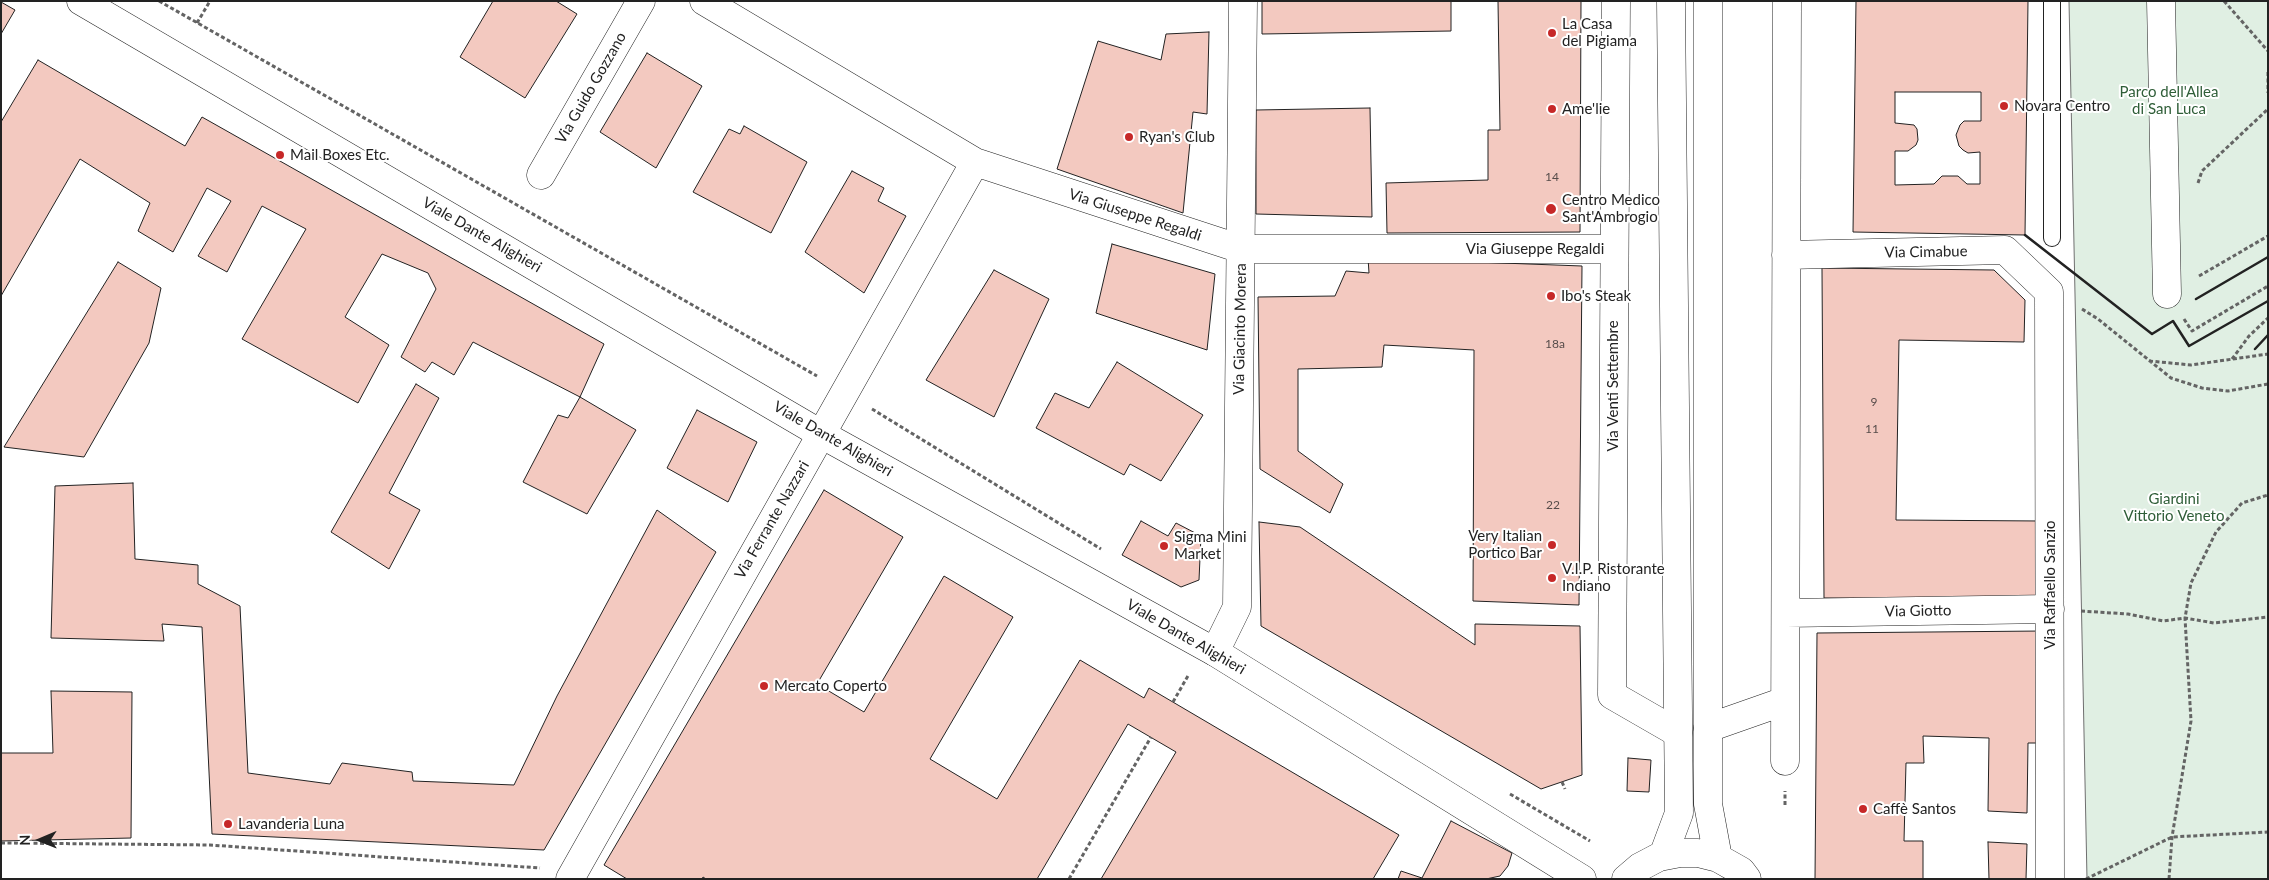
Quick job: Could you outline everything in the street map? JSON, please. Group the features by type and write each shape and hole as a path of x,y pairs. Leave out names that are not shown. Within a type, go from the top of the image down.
{"street":[{"name":"Viale Dante Alighieri","path":"82,1 821,434 1215,652 1582,879"},
{"name":"Via Guido Gozzano","path":"541,175 641,1"},
{"name":"Via Giuseppe Regaldi","path":"704,1 975,162 1241,249 1614,249"},
{"name":"Via Giacinto Morera","path":"1215,652 1237,607 1243,1"},
{"name":"Via Venti Settembre","path":"1616,1 1612,695 1678,733"},
{"path":"1662,856 1679,813 1671,1"},
{"path":"1708,1 1708,804 1718,858"},
{"path":"1785,761 1787,1"},
{"path":"1786,255 1803,236 1803,1"},
{"path":"2161,1 2168,294"},
{"name":"Via Ferrante Nazzari","path":"570,879 975,162"},
{"name":"Via Cimabue","path":"1786,255 2005,250 2049,292"},
{"name":"Via Raffaello Sanzio","path":"2049,292 2061,610 2050,879"},
{"name":"Via Giotto","path":"1786,613 2061,610"},
{"path":"1708,728 1786,701"},
{"path":"1626,879 1640,867 1662,856 1680,852 1698,853 1718,858 1741,871 1747,879"}],"lane":[{"path":"2052,1 2052,238"}],"path":[{"path":"160,1 819,378"},
{"path":"197,23 210,1"},
{"path":"2224,1 2268,51"},
{"path":"2268,72 2268,93"},
{"path":"2196,190 2202,170 2268,109"},
{"path":"2268,236 2168,294 2192,331 2268,286"},
{"path":"2077,306 2098,319 2171,378 2202,388 2228,391 2268,384"},
{"path":"2231,359 2249,336 2268,318"},
{"path":"2148,361 2191,365 2268,354"},
{"path":"2169,879 2172,837 2191,720 2185,618 2191,583 2216,532 2242,503 2268,495"},
{"path":"2061,610 2128,614 2163,621 2185,618 2214,623 2268,617"},
{"path":"1173,702 1189,674 1196,678"},
{"path":"1069,879 1151,737"},
{"path":"1562,782 1565,789"},
{"path":"2086,879 2172,837 2268,832"},
{"path":"1,843 210,845 541,868"}],"green space":[{"path":"2069,1 2268,1 2268,879 2087,879"}],"building":[{"path":"493,1 556,1 577,14 525,98 460,57"},
{"path":"1262,1 1451,1 1451,31 1262,34"},
{"path":"1498,1 1581,1 1580,232 1387,233 1386,183 1488,180 1488,130 1500,130"},
{"name":"Novara Centro","path":"1856,1 2028,1 2025,235 1853,232","holes":["1895,92 1981,92 1981,121 1964,121 1956,135 1959,146 1963,150 1968,153 1980,152 1980,184 1967,184 1958,176 1942,176 1934,184 1895,185 1895,151 1908,151 1916,145 1918,140 1917,129 1914,125 1895,123"]},
{"path":"1,2 15,10 1,34"},
{"name":"Ryan's Club","path":"1209,32 1207,114 1193,112 1183,213 1057,169 1098,41 1161,60 1166,34"},
{"path":"647,53 702,86 656,168 600,132"},
{"path":"38,60 185,146 202,117 604,344 580,397 473,342 454,375 432,362 425,372 401,357 436,289 428,273 382,254 345,317 389,345 358,403 242,339 306,229 262,206 227,272 198,256 231,201 207,188 173,252 138,231 150,203 80,159 1,296 1,122"},
{"path":"1370,108 1372,217 1256,214 1256,110"},
{"path":"744,126 807,162 771,233 693,192 729,129 740,134"},
{"path":"852,171 884,188 878,201 906,216 864,293 805,252"},
{"path":"1112,244 1215,274 1207,350 1096,313"},
{"path":"1368,258 1582,266 1579,605 1473,601 1474,350 1384,345 1382,367 1298,369 1298,451 1343,484 1330,513 1260,469 1258,297 1335,296 1346,271 1369,273"},
{"path":"118,262 161,288 149,343 84,457 4,447"},
{"path":"1822,268 1994,270 2025,300 2024,342 1899,340 1896,520 2041,521 2038,600 1824,598"},
{"path":"994,270 1049,299 994,417 926,380"},
{"path":"1117,362 1203,415 1161,481 1130,464 1124,475 1036,428 1055,393 1089,408"},
{"path":"416,384 439,398 389,493 420,510 389,569 331,532"},
{"path":"580,397 636,430 587,514 523,482 558,415 568,418"},
{"path":"697,410 757,442 728,502 667,468"},
{"path":"133,483 135,559 198,565 198,584 240,606 248,773 330,784 342,763 412,772 413,781 514,785 557,696 657,510 716,552 544,850 212,834 202,627 162,624 164,641 51,638 55,486"},
{"name":"Mercato Coperto","path":"824,490 903,537 817,684 864,712 944,576 1013,617 930,759 997,799 1080,660 1144,698 1149,688 1399,835 1373,879 1101,879 1176,752 1128,724 1037,879 706,879 703,877 702,879 627,879 604,865"},
{"name":"Sigma Mini Market","path":"1141,521 1168,536 1176,523 1201,536 1199,580 1181,587 1122,555"},
{"path":"1259,522 1300,527 1475,645 1475,624 1580,626 1582,775 1541,789 1261,626"},
{"path":"2043,631 2044,743 2028,743 2027,813 1988,811 1989,738 1923,736 1924,763 1906,763 1904,841 1923,841 1923,879 1815,879 1817,633"},
{"path":"51,691 132,692 131,838 1,841 1,753 53,753"},
{"path":"1628,758 1651,760 1649,792 1627,791"},
{"path":"1451,821 1512,853 1508,866 1500,876 1486,879 1398,879 1401,871 1422,878"},
{"path":"1988,842 2027,844 2026,879 1989,879"}],"wall":[{"path":"2025,235 2152,334 2173,321 2189,346 2268,301"},
{"path":"2196,299 2268,257"},
{"path":"2255,349 2268,335"}],"place":[{"name":"La Casa del Pigiama","path":"1552,33"},
{"name":"Novara Centro","path":"2004,106"},
{"name":"Ame'lie","path":"1552,109"},
{"name":"Ryan's Club","path":"1129,137"},
{"name":"Mail Boxes Etc.","path":"280,155"},
{"name":"Centro Medico Sant'Ambrogio","path":"1551,209"},
{"name":"Ibo's Steak","path":"1551,296"},
{"name":"Very Italian Portico Bar","path":"1552,545"},
{"name":"Sigma Mini Market","path":"1164,546"},
{"name":"V.I.P. Ristorante Indiano","path":"1552,578"},
{"name":"Mercato Coperto","path":"764,686"},
{"name":"Caffè Santos","path":"1863,809"},
{"name":"Lavanderia Luna","path":"228,824"}],"park label":[{"name":"Parco dell'Allea di San Luca","path":"2169,100"},
{"name":"Giardini Vittorio Veneto","path":"2174,508"}]}
